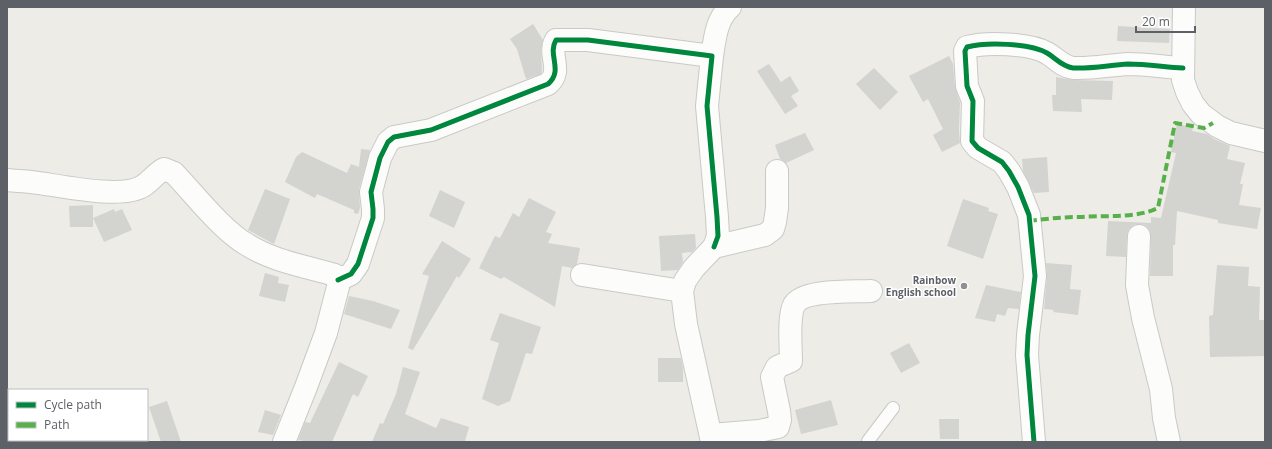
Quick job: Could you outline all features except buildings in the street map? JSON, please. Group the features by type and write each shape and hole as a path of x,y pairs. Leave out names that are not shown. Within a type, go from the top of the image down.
{"street":[{"path":"730,7 725,12 718,24 712,56 707,106 718,236 714,247 694,268 685,281 682,291 686,324 712,439 778,427 780,420 779,411 772,377 777,367 792,361 790,328 794,306 799,299 812,294 871,291"},
{"path":"1184,7 1183,80 1193,104 1201,114 1217,126 1231,133 1265,141"},
{"path":"338,280 351,274 358,264 373,218 371,192 380,158 388,142 394,137 431,130 548,84 553,79 555,73 553,46 556,40 588,40 712,56"},
{"path":"1034,442 1027,355 1035,276 1029,215 1018,187 1009,171 1002,162 978,148 972,141 973,101 967,86 965,51 967,47 972,46 1008,44 1035,48 1048,53 1059,63 1072,68 1129,64 1183,68"},
{"path":"7,180 95,191 124,192 143,187 158,172 164,169 174,173 222,224 245,244 269,256 335,275 338,280 338,287 326,333 284,442"},
{"path":"714,247 765,235 773,229 776,222 777,171"},
{"path":"1139,236 1137,285 1143,318 1161,389 1168,442"},
{"path":"582,275 682,291"}],"lane":[{"path":"868,442 893,408"}],"marked path":[{"path":"1029,221 1066,217 1139,214 1158,208 1175,123 1204,128 1213,123"}],"cycle path":[{"path":"338,280 351,274 358,264 373,218 371,192 380,158 388,142 394,137 431,130 548,84 553,79 555,73 553,51 556,40 588,40 712,56 707,106 718,236 714,247"},
{"path":"1034,442 1027,355 1035,276 1029,215 1018,187 1009,171 1002,162 978,148 972,141 973,101 967,86 965,51 967,47 975,45 1007,44 1030,47 1039,50 1047,53 1065,66 1073,68 1128,64 1183,68"}],"place":[{"name":"Rainbow English school","path":"964,286"}]}
